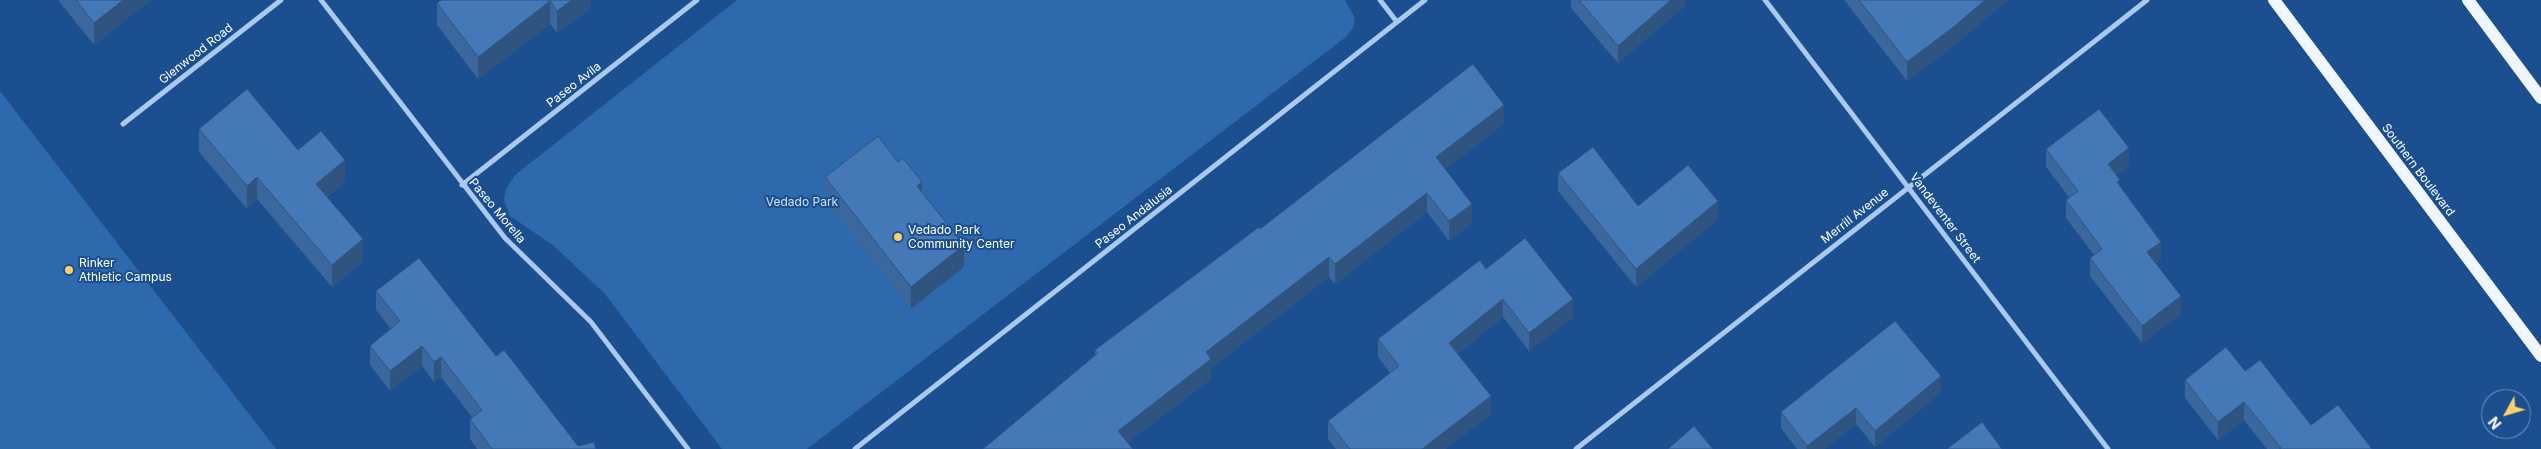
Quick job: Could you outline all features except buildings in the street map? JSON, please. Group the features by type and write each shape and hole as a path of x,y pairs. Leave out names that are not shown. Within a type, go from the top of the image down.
{"main road":[{"name":"Southern Boulevard","path":"2274,0 2541,356"},
{"path":"2468,0 2541,98"}],"street":[{"name":"Glenwood Road","path":"123,124 281,0"},
{"name":"Paseo Morella","path":"321,0 462,185 505,238 591,322 688,449"},
{"name":"Paseo Avila","path":"462,185 697,0"},
{"path":"1380,0 1397,22"},
{"name":"Paseo Andalusia","path":"855,449 1425,0"},
{"name":"Vandeventer Street","path":"1765,0 2108,449"},
{"name":"Merrill Avenue","path":"1576,449 2147,0"}],"green space":[{"name":"Vedado Park","path":"737,0 1345,0 1355,18 1353,28 1346,37 807,449 722,449 605,294 554,246 510,216 504,200 506,189 515,175"},
{"name":"Rinker Athletic Campus","path":"0,91 276,449 0,449"}],"place":[{"name":"Vedado Park Community Center","path":"898,237"},
{"name":"Rinker Athletic Campus","path":"69,270"}]}
